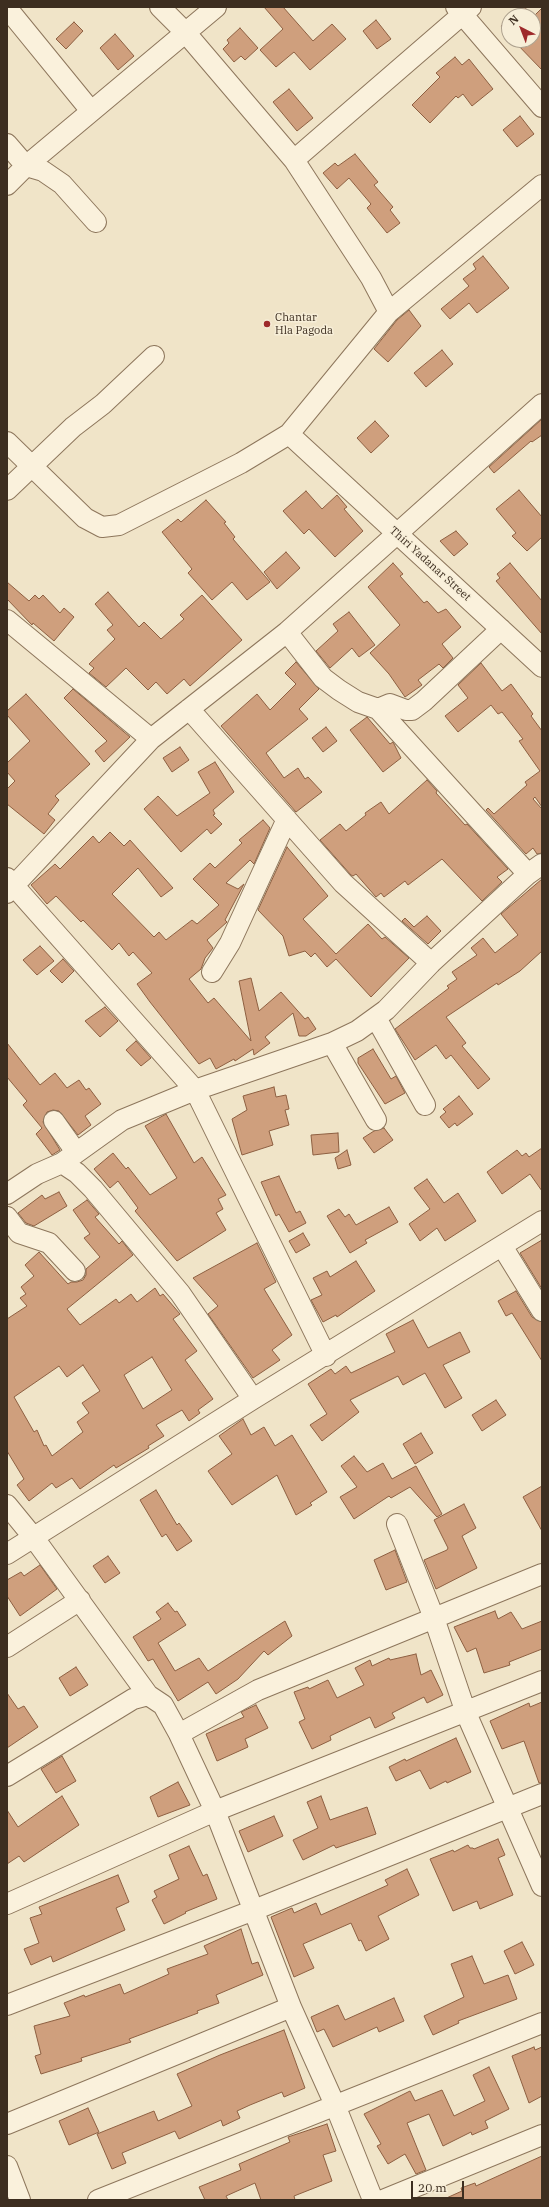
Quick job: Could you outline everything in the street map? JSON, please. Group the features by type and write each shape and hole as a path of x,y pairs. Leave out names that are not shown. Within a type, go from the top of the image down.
{"street":[{"path":"160,7 186,32 294,160 371,278 389,312"},
{"path":"7,185 26,166 216,7"},
{"path":"7,8 91,111"},
{"path":"294,160 463,9 542,107"},
{"path":"7,144 26,166 43,171 62,184 96,222"},
{"path":"7,442 85,518 102,527 119,525 241,463 289,434 389,312 542,185"},
{"path":"7,490 30,466 154,356"},
{"path":"326,1356 195,1090 9,886 151,739 287,632 542,404"},
{"name":"Thiri Yadanar Street","path":"289,434 318,463 542,666"},
{"path":"7,620 151,739"},
{"path":"378,709 390,704 406,710 412,710 424,701 501,629"},
{"path":"7,1194 37,1174 69,1158 122,1120 195,1090 332,1043 357,1031 376,1018 431,963 535,869 378,709 358,702 322,678 287,632"},
{"path":"189,709 343,883 431,963"},
{"path":"212,972 230,943 287,819"},
{"path":"376,1018 425,1105"},
{"path":"332,1043 376,1120"},
{"path":"54,1121 69,1158 77,1173 93,1189 180,1293 253,1399"},
{"path":"7,1217 19,1233 49,1243 75,1271"},
{"path":"7,1554 253,1399 326,1356 542,1221"},
{"path":"502,1246 542,1311"},
{"path":"7,1505 34,1538 148,1695 163,1705 179,1734 215,1811 291,2007 335,2106 373,2200"},
{"path":"397,1524 434,1618 466,1712 542,1886"},
{"path":"179,1734 258,1690 542,1574"},
{"path":"7,1647 80,1600"},
{"path":"7,1904 215,1811 542,1681"},
{"path":"7,1776 133,1699 148,1695"},
{"path":"7,2005 254,1910 542,1794"},
{"path":"7,2124 291,2007"},
{"path":"98,2200 542,2023"},
{"path":"384,2200 542,2135"},
{"path":"7,2166 20,2200"}],"building":[{"path":"264,7 283,7 313,41 332,24 346,39 310,70 294,52 276,67 260,50 283,29"},
{"path":"542,8 542,70 521,48 541,48"},
{"path":"376,20 391,39 377,49 363,31"},
{"path":"74,22 83,31 66,49 56,39"},
{"path":"240,28 258,48 245,60 241,56 234,62 223,49 229,43 227,40"},
{"path":"115,34 134,56 118,70 100,48"},
{"path":"455,57 462,65 469,59 493,89 472,106 463,94 458,98 456,96 430,123 412,105 440,77 436,73"},
{"path":"289,89 313,118 297,131 273,102"},
{"path":"520,116 534,134 517,147 503,130"},
{"path":"355,154 378,182 374,185 393,207 390,210 400,223 387,233 367,208 371,204 349,178 337,189 323,173 335,163 338,166"},
{"path":"483,256 509,288 477,313 469,303 450,319 441,309 469,286 463,279 476,269 473,264"},
{"path":"409,310 421,326 388,362 374,349 397,320"},
{"path":"442,350 453,364 426,387 414,373"},
{"path":"542,419 542,435 532,442 531,441 494,473 489,467"},
{"path":"375,421 389,436 371,453 357,438"},
{"path":"519,490 542,517 542,537 527,551 512,536 516,533 496,509"},
{"path":"306,491 322,509 337,495 347,507 344,509 363,531 335,557 309,529 304,534 283,511"},
{"path":"206,500 226,522 224,523 235,537 233,539 270,582 247,600 232,582 212,600 188,573 192,569 162,532 178,519 181,522"},
{"path":"456,531 468,544 454,556 440,541"},
{"path":"286,552 300,568 277,589 264,572"},
{"path":"393,563 403,574 400,576 424,603 427,601 438,613 446,609 461,627 442,644 453,658 443,668 439,664 418,680 422,685 405,697 389,674 370,653 400,625 368,587"},
{"path":"510,563 542,601 542,634 496,581 500,578 497,574"},
{"path":"7,582 29,601 35,595 39,599 43,595 60,613 64,608 74,617 54,641 33,623 32,625 7,599"},
{"path":"108,592 139,627 144,622 161,639 184,619 180,615 202,595 242,640 190,686 184,679 167,694 156,682 148,690 126,668 106,687 89,673 94,668 89,664 115,639 107,630 113,625 95,604"},
{"path":"349,612 375,645 359,657 352,648 330,668 316,651 338,631 333,624"},
{"path":"296,662 319,689 299,709 308,719 266,753 284,778 298,768 305,779 308,777 322,792 296,812 221,726 257,694 270,710 296,684 285,673"},
{"path":"481,663 502,691 511,684 533,714 531,716 542,731 542,807 535,797 533,799 542,809 542,853 537,854 533,848 526,854 486,810 488,808 494,814 527,785 525,782 540,771 519,741 523,739 502,712 498,714 491,705 458,732 445,716 468,698 458,685"},
{"path":"73,689 130,737 104,762 95,751 107,741 64,698"},
{"path":"26,694 90,764 55,796 59,800 48,814 55,820 44,834 7,804 7,789 15,781 7,772 7,763 30,741 7,715 7,711"},
{"path":"367,717 390,744 393,742 401,758 383,772 350,730"},
{"path":"326,727 337,741 323,752 312,738"},
{"path":"180,747 189,760 172,772 163,758"},
{"path":"215,762 234,792 213,810 215,814 213,815 222,824 211,834 207,829 181,852 144,809 158,796 177,816 210,793 198,772"},
{"path":"427,780 437,791 436,793 465,825 467,824 508,869 497,877 502,882 482,901 442,859 408,885 405,881 384,897 381,893 376,897 356,874 353,876 351,875 320,840 340,824 346,831 366,815 365,813 381,802 389,814"},
{"path":"263,820 270,828 254,864 250,860 226,883 238,889 244,884 225,920 227,922 207,940 213,948 205,958 201,969 189,979 208,1003 214,998 251,1041 239,981 251,978 259,1011 281,992 305,1019 308,1017 316,1029 306,1036 299,1036 293,1013 265,1037 270,1043 254,1055 253,1049 235,1061 234,1059 216,1069 210,1058 199,1064 137,984 152,973 133,952 129,956 119,943 112,950 83,920 81,922 56,896 47,904 31,885 55,864 60,869 93,836 99,843 110,832 124,846 130,840 173,888 161,897 138,868 112,894 154,937 159,932 166,940 192,920 197,924 219,905 193,879 210,863 215,868 242,843 239,840"},
{"path":"287,847 328,896 303,919 336,954 368,924 382,939 385,937 409,958 371,997 336,959 327,967 315,953 311,957 305,951 289,956 283,936 258,910"},
{"path":"542,879 542,951 520,971 498,985 497,983 446,1017 466,1043 462,1046 490,1079 478,1089 451,1055 446,1059 436,1045 415,1060 395,1029 449,988 447,986 457,979 452,972 477,955 471,948 483,938 495,953 518,935 501,914"},
{"path":"427,916 441,931 428,944 402,921 405,918 414,927"},
{"path":"40,946 54,961 37,975 23,960"},
{"path":"63,959 74,971 62,983 50,971"},
{"path":"105,1007 118,1021 100,1037 85,1021"},
{"path":"136,1041 151,1058 141,1066 126,1050"},
{"path":"7,1043 40,1085 55,1073 67,1088 79,1080 86,1090 89,1088 101,1104 85,1116 91,1125 78,1135 59,1111 53,1110 47,1112 43,1122 60,1150 52,1155 36,1134 42,1128 23,1105 27,1101 7,1077"},
{"path":"373,1049 391,1079 396,1076 405,1093 385,1104 358,1063 358,1058"},
{"path":"274,1087 276,1097 286,1095 289,1109 285,1110 289,1125 269,1131 273,1145 242,1155 232,1119 247,1110 243,1096"},
{"path":"459,1096 473,1114 457,1126 455,1123 449,1128 440,1117 446,1112 443,1109"},
{"path":"166,1114 194,1163 202,1157 226,1195 218,1199 223,1209 216,1213 226,1230 177,1261 135,1211 138,1208 118,1181 110,1188 94,1169 113,1153 126,1169 128,1167 150,1195 177,1178 145,1126"},
{"path":"384,1128 393,1140 374,1153 363,1138 374,1131"},
{"path":"338,1133 339,1152 313,1155 311,1135"},
{"path":"542,1148 542,1191 530,1174 502,1194 487,1172 517,1150 522,1156 526,1153 529,1157"},
{"path":"347,1150 351,1165 338,1169 335,1158"},
{"path":"279,1176 296,1213 300,1211 306,1223 289,1232 279,1214 276,1216 261,1182"},
{"path":"427,1179 444,1203 458,1193 476,1221 445,1241 437,1228 420,1241 409,1224 430,1209 414,1188"},
{"path":"59,1192 67,1206 34,1226 26,1223 18,1213 42,1195 45,1199"},
{"path":"87,1200 99,1214 95,1217 119,1244 122,1241 133,1255 67,1309 80,1325 116,1299 119,1303 131,1294 137,1302 155,1288 160,1296 163,1294 180,1314 173,1319 197,1351 185,1360 213,1399 198,1410 200,1413 189,1421 182,1410 156,1425 164,1436 148,1446 149,1448 116,1468 114,1465 80,1489 72,1478 56,1488 52,1483 29,1501 17,1485 24,1479 7,1451 7,1319 27,1306 20,1298 26,1294 21,1287 34,1276 25,1265 39,1252 68,1284 83,1280 86,1275 86,1269 100,1257 84,1238 90,1234 73,1210","holes":["152,1357 172,1390 143,1409 124,1375","83,1365 100,1391 82,1403 89,1413 77,1422 83,1432 52,1456 46,1445 44,1446 37,1430 34,1432 14,1397 59,1366 67,1377"]},
{"path":"389,1207 398,1222 365,1240 367,1243 350,1253 327,1216 339,1209 345,1217 349,1214 356,1225"},
{"path":"303,1233 310,1245 296,1253 289,1241"},
{"path":"542,1240 542,1289 520,1253"},
{"path":"257,1243 276,1282 264,1289 292,1335 272,1350 280,1360 253,1378 208,1314 218,1306 193,1278"},
{"path":"356,1261 375,1291 337,1317 336,1315 323,1322 311,1300 322,1295 313,1278 327,1271 330,1277"},
{"path":"516,1291 532,1317 542,1322 542,1361 512,1313 506,1316 498,1301"},
{"path":"413,1320 428,1348 460,1332 470,1352 443,1365 462,1398 445,1408 425,1373 403,1385 398,1376 350,1400 359,1412 322,1441 310,1425 327,1414 308,1384 331,1369 335,1374 346,1366 351,1373 395,1352 386,1334"},
{"path":"496,1400 506,1415 482,1431 472,1415"},
{"path":"243,1419 251,1435 264,1427 275,1446 292,1435 327,1492 310,1503 312,1505 296,1515 277,1475 232,1505 208,1471 232,1454 219,1436"},
{"path":"421,1433 433,1453 415,1464 403,1444"},
{"path":"354,1456 367,1472 383,1463 392,1479 416,1466 442,1514 437,1517 410,1487 391,1498 389,1496 354,1519 340,1497 357,1487 341,1466"},
{"path":"542,1486 542,1531 523,1497"},
{"path":"156,1490 177,1525 179,1523 192,1541 177,1551 166,1534 162,1537 140,1500"},
{"path":"464,1504 476,1528 462,1536 477,1568 436,1589 424,1560 447,1550 448,1548 434,1520"},
{"path":"395,1550 407,1582 386,1590 374,1560"},
{"path":"108,1556 120,1573 105,1583 93,1566"},
{"path":"40,1565 57,1589 20,1616 7,1596 7,1580 21,1572 24,1576"},
{"path":"168,1603 175,1612 177,1611 186,1625 158,1643 175,1671 199,1658 208,1671 285,1621 292,1636 268,1655 264,1651 238,1679 216,1694 208,1682 178,1701 153,1659 148,1661 133,1637 161,1619 156,1612"},
{"path":"495,1611 498,1619 511,1612 522,1629 542,1621 542,1649 509,1662 510,1665 484,1673 476,1648 467,1652 454,1627"},
{"path":"416,1654 421,1675 431,1670 443,1695 427,1703 424,1697 392,1713 395,1718 375,1728 370,1717 330,1736 331,1740 312,1749 299,1722 305,1719 294,1692 308,1687 309,1689 328,1680 337,1698 364,1685 355,1668 370,1660 372,1666 389,1658 390,1660"},
{"path":"76,1667 88,1685 70,1696 59,1678"},
{"path":"7,1693 18,1709 24,1706 38,1727 7,1748"},
{"path":"542,1702 542,1783 539,1783 524,1741 502,1749 490,1721 529,1703 530,1707"},
{"path":"256,1705 268,1728 245,1739 248,1747 217,1761 206,1734 244,1717 241,1712"},
{"path":"456,1738 471,1772 447,1783 446,1781 430,1789 420,1770 396,1781 389,1767 405,1759 406,1761"},
{"path":"62,1756 76,1781 56,1793 41,1769"},
{"path":"178,1782 190,1805 158,1817 150,1797"},
{"path":"62,1796 79,1825 24,1862 19,1856 7,1864 7,1810 18,1827"},
{"path":"321,1796 330,1820 367,1807 376,1834 336,1848 334,1845 303,1860 293,1840 318,1828 307,1802"},
{"path":"274,1816 283,1836 248,1852 239,1831"},
{"path":"498,1839 505,1855 498,1858 513,1895 480,1909 477,1901 453,1911 430,1859 453,1850 454,1852 468,1845 470,1848 474,1849"},
{"path":"189,1846 203,1876 207,1874 217,1899 185,1912 186,1913 164,1924 152,1900 157,1897 154,1891 179,1879 169,1855"},
{"path":"407,1869 419,1895 378,1916 389,1939 366,1951 361,1940 359,1941 351,1923 303,1944 314,1968 294,1977 271,1917 292,1908 294,1913 316,1903 321,1915 388,1885 385,1880"},
{"path":"118,1875 129,1902 116,1908 125,1930 53,1962 51,1956 31,1965 24,1949 39,1943 30,1918 42,1914 39,1907"},
{"path":"241,1929 252,1964 258,1962 263,1975 216,1995 219,2003 197,2011 198,2013 129,2039 131,2042 81,2058 82,2061 41,2074 35,2056 41,2054 34,2026 70,2016 64,2003 120,1984 124,1994 169,1974 167,1969 208,1954 204,1946"},
{"path":"522,1942 534,1965 515,1974 504,1951"},
{"path":"472,1956 484,1984 508,1975 517,1999 458,2021 459,2023 433,2035 424,2016 464,1997 451,1964"},
{"path":"394,1998 404,2021 379,2032 377,2027 333,2047 324,2029 317,2032 311,2017 338,2005 345,2020"},
{"path":"284,2030 305,2088 284,2097 282,2092 237,2111 240,2118 223,2126 221,2120 179,2139 175,2131 122,2153 126,2163 112,2169 97,2134 154,2111 158,2121 192,2106 177,2074 220,2055"},
{"path":"534,2047 535,2050 542,2047 542,2096 529,2103 512,2056"},
{"path":"489,2067 509,2109 485,2121 488,2128 472,2135 471,2132 443,2146 429,2114 407,2123 426,2170 416,2174 405,2154 388,2164 377,2146 381,2144 364,2114 410,2091 415,2101 442,2090 454,2116 485,2101 473,2075"},
{"path":"88,2108 99,2132 69,2145 59,2121"},
{"path":"327,2124 336,2151 323,2155 332,2181 294,2196 295,2200 261,2200 255,2183 226,2196 228,2200 205,2200 199,2187 241,2170 239,2164 290,2142 288,2137"},
{"path":"542,2156 542,2200 442,2200 462,2191 461,2188 475,2183 476,2186"}],"place":[{"name":"Chantar Hla Pagoda","path":"267,324"}]}
